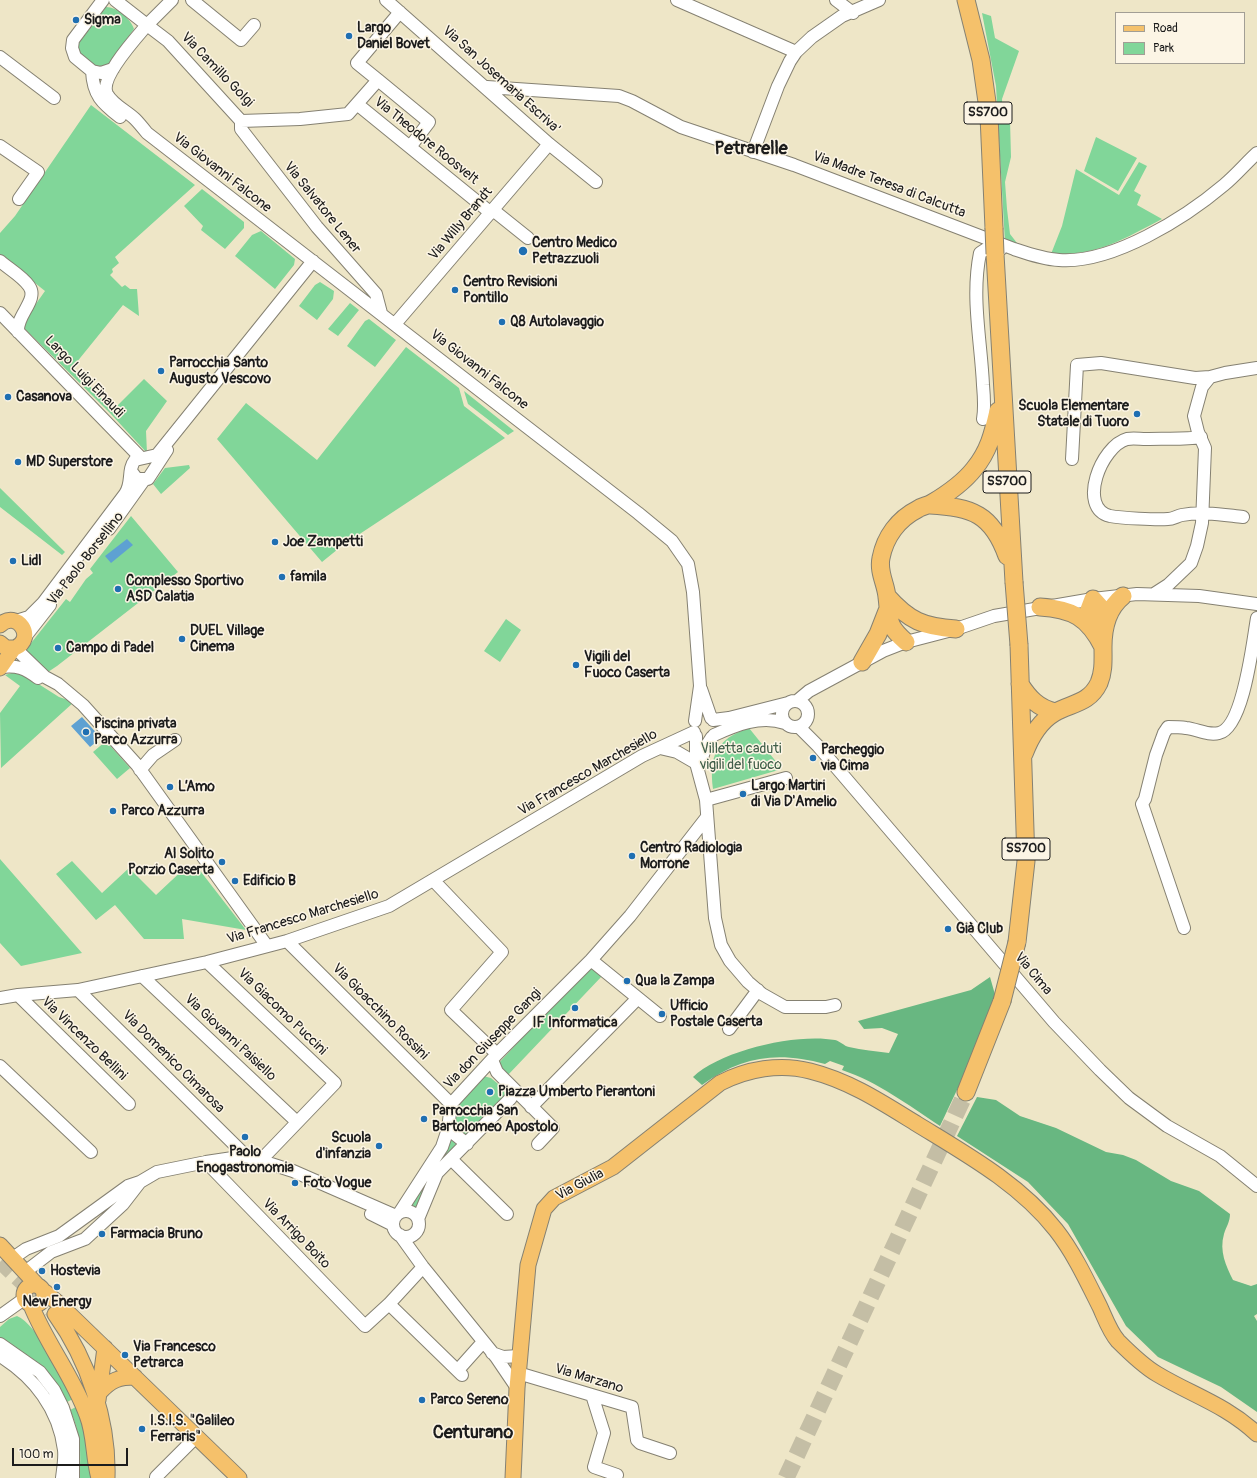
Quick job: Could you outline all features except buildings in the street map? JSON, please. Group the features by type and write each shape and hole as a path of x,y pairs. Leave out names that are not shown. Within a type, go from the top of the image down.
{"highway":[{"name":"SS700","path":"966,0 981,60 989,116 1002,393 1013,576 1019,645 1026,861 1017,942 1002,1001 966,1092"},
{"name":"SS700","path":"906,642 896,633 890,622 892,606 882,578 881,560 887,540 900,521 919,508 930,504 952,489 974,469 990,443 1002,393"},
{"name":"SS700","path":"930,504 965,508 983,517 1000,536 1013,576"},
{"name":"SS700","path":"1098,625 1115,603 1124,596"},
{"name":"SS700","path":"1023,755 1031,737 1047,719 1055,712 1071,707 1089,697 1098,685 1103,667 1102,647 1098,625 1087,615 1092,599"},
{"path":"862,662 892,606 912,620 926,626 956,629"},
{"path":"1040,607 1061,608 1098,625"},
{"path":"1020,684 1038,706 1055,712"}],"main road":[{"path":"0,625 6,621 16,621 22,626 18,644 6,648 0,643"},
{"name":"Via Paolo Borsellino","path":"1,668 18,644"},
{"name":"Via Giulia","path":"513,1478 519,1356 528,1265 544,1209 554,1198 613,1167 643,1146 711,1089 734,1076 751,1071 788,1068 809,1070 834,1078 857,1088 976,1161 1022,1195 1056,1229 1073,1256 1117,1340 1156,1373 1211,1401 1243,1421 1257,1434"},
{"path":"0,1245 25,1272 33,1294 37,1319 77,1391 93,1434 99,1478"},
{"path":"13,1258 33,1294 105,1348 195,1438 239,1478"},
{"path":"55,1314 65,1329 99,1397"},
{"path":"105,1348 99,1397 104,1427 106,1478"},
{"path":"99,1397 113,1380 124,1377 135,1377"}],"street":[{"path":"103,0 74,40 72,48 75,57 92,71 101,74 113,70"},
{"name":"Via Camillo Golgi","path":"115,0 168,41 241,121 300,119 318,116"},
{"path":"146,25 172,0"},
{"path":"192,0 240,40 254,25"},
{"name":"Via San Josemaria Escriva'","path":"386,0 549,144 596,182"},
{"path":"677,0 796,52"},
{"path":"836,0 853,13"},
{"path":"753,152 778,86 796,52 812,37 842,16 853,13 879,0"},
{"path":"400,12 357,62 430,122 410,147"},
{"name":"Via Giovanni Falcone","path":"146,25 106,82 107,94 135,119 147,133"},
{"path":"0,57 54,98"},
{"name":"Via Giovanni Falcone","path":"92,71 97,93 104,105 131,125 147,133 381,313 672,541 684,556 691,576 700,686 695,729 697,767 706,800 715,918 721,945 730,961 758,990 785,1007 826,1007 835,1005"},
{"path":"357,104 378,80"},
{"name":"Via Madre Teresa di Calcutta","path":"487,88 619,96 632,101 681,127 794,166 1014,249 1043,258 1058,260 1072,261 1098,257 1137,241 1191,210 1225,184 1257,153"},
{"name":"Via Theodore Roosvelt","path":"318,116 348,114 357,104 528,238"},
{"name":"Via Salvatore Lener","path":"241,121 241,129 264,160 317,227 376,294 381,313"},
{"name":"Via Willy Brandt","path":"395,324 549,144"},
{"path":"0,146 38,172 19,198"},
{"path":"983,419 982,360 976,306 980,253 986,250 1014,249"},
{"path":"1,263 28,284 31,289 31,300 22,313 17,326 18,332"},
{"path":"150,458 153,466 149,477 137,479 131,469 135,460 150,458 157,455 316,263"},
{"path":"0,312 11,315 22,313"},
{"name":"Largo Luigi Einaudi","path":"0,312 18,332 94,407 126,444 150,458"},
{"path":"1072,459 1077,365 1101,363 1195,378 1210,377 1257,368"},
{"path":"1154,594 1168,585 1190,563 1197,546 1202,514 1205,448 1198,432 1194,416 1202,386 1210,377"},
{"path":"1201,437 1128,439 1117,444 1101,463 1097,474 1095,495 1096,505 1101,512 1110,516 1168,519 1182,515 1202,514 1243,517"},
{"name":"Largo Luigi Einaudi","path":"126,444 131,469"},
{"name":"Via Paolo Borsellino","path":"16,621 29,617 53,590 129,489 131,469"},
{"name":"Via Paolo Borsellino","path":"18,644 149,477"},
{"path":"785,723 782,712 792,702 862,662 906,642 956,629 994,616 1092,599 1154,594 1199,596 1257,604"},
{"path":"1184,928 1142,804 1145,799 1160,742 1168,727 1187,728 1204,733 1220,733 1230,727 1244,690 1257,618"},
{"path":"18,644 45,677 58,684 63,690 83,705 140,770 196,855 267,946"},
{"path":"1,668 18,666 26,669 56,689 63,690"},
{"name":"Via Giovanni Falcone","path":"700,686 712,719"},
{"path":"808,713 803,703 792,702 729,718 712,719 704,716 695,729 705,740 733,726 754,720 774,720 785,723 791,727 799,727 803,725 808,713 819,686"},
{"name":"Via Cima","path":"808,713 818,746"},
{"path":"660,748 677,752 697,767 705,748 713,736 716,726 712,719"},
{"name":"Via Cima","path":"799,727 818,746 1054,1022 1100,1070 1129,1098 1167,1126 1220,1156 1257,1186"},
{"name":"Via Francesco Marchesiello","path":"0,998 78,990 207,962 286,941 389,906 434,881 642,756 695,729"},
{"path":"140,770 153,755 176,740"},
{"path":"706,800 786,778"},
{"name":"Via don Giuseppe Gangi","path":"397,1222 442,1147 448,1129 452,1104 494,1057 590,960 630,916 707,818"},
{"path":"434,881 502,952 451,1010 494,1057 494,1069 516,1097"},
{"name":"Via Gioacchino Rossini","path":"286,941 452,1104"},
{"path":"590,960 660,1016"},
{"name":"Via Giacomo Puccini","path":"207,962 335,1083 297,1122"},
{"name":"Via Giovanni Paisiello","path":"142,976 297,1122"},
{"name":"Via Domenico Cimarosa","path":"78,990 246,1156"},
{"path":"729,1029 758,990"},
{"name":"Via Vincenzo Bellini","path":"18,995 129,1104"},
{"path":"531,1107 637,999"},
{"path":"0,1066 91,1152"},
{"path":"480,1073 488,1073 492,1075 516,1097 531,1107 553,1128 538,1144"},
{"path":"413,1252 418,1228 418,1219 437,1174 516,1097"},
{"path":"264,1161 297,1122"},
{"path":"448,1129 467,1144"},
{"path":"13,1258 26,1249 58,1236 128,1186 140,1182 157,1172 246,1156 293,1170 397,1222 409,1236 416,1232"},
{"path":"451,1160 507,1214"},
{"name":"Via Arrigo Boito","path":"206,1162 365,1326 389,1304"},
{"path":"25,1272 51,1252 85,1238 123,1204 140,1182"},
{"path":"397,1222 404,1211 413,1213 418,1219"},
{"path":"397,1222 423,1267 492,1353 518,1381"},
{"path":"58,1236 67,1246"},
{"path":"423,1267 389,1304 460,1372 483,1342"},
{"path":"0,1316 33,1294"},
{"path":"0,1344 40,1372 54,1390 63,1408 73,1439 73,1478"},
{"path":"492,1353 503,1357 519,1356"},
{"path":"0,1356 25,1374 36,1385 55,1417 64,1451 62,1478"},
{"name":"Via Marzano","path":"518,1381 592,1395 632,1407 637,1440 640,1443 670,1453"},
{"path":"592,1395 604,1433 594,1467 617,1475"},
{"path":"156,1477 195,1438"}],"green space":[{"path":"106,7 115,9 123,14 130,21 134,29 108,65 94,67 79,54 78,44"},
{"path":"982,13 991,16 995,38 1019,51 1002,99 1003,116 1010,120 1011,157 1005,182 1010,234 1017,243 1023,246 1005,242 996,86"},
{"path":"91,105 195,185 115,257 119,263 112,269 113,272 110,275 122,287 125,285 130,289 137,289 139,316 123,305 72,368 113,410 144,379 167,401 146,431 147,453 110,413 21,325 45,291 0,255 0,233 15,216"},
{"path":"1096,137 1137,158 1118,191 1084,171"},
{"path":"1139,162 1147,166 1134,191 1141,195 1137,205 1162,219 1109,245 1082,252 1051,254 1062,226 1076,169 1119,195"},
{"path":"202,189 244,222 244,228 225,249 201,230 203,226 184,206"},
{"path":"261,231 295,259 294,265 275,289 235,256 252,235"},
{"path":"320,282 334,291 333,299 317,320 299,306 315,285"},
{"path":"350,303 359,310 338,336 328,329"},
{"path":"369,319 396,340 375,367 347,346 365,321"},
{"path":"406,347 459,388 464,406 505,438 343,545 322,562 217,439 246,403 317,460"},
{"path":"464,391 514,431 508,435 468,404"},
{"path":"189,465 190,468 161,494 153,484 165,468"},
{"path":"0,488 65,552 62,555 0,507"},
{"name":"Complesso Sportivo ASD Calatia","path":"131,516 178,572 45,674 24,652 66,599 70,602 86,579 93,573 90,569"},
{"path":"506,619 521,630 500,662 484,651"},
{"path":"18,671 59,697 74,702 1,768 0,713 20,686 5,675"},
{"name":"Villetta caduti vigili del fuoco","path":"749,728 782,769 713,789 712,767 717,750 722,743 729,738 738,732"},
{"path":"106,741 130,768 117,779 93,752"},
{"path":"0,859 82,953 21,966 0,943"},
{"path":"72,861 102,893 129,868 156,895 187,866 192,873 198,868 246,930 182,919 184,939 144,939 115,905 96,920 56,874"},
{"path":"590,965 603,975 507,1076 496,1066"},
{"path":"990,977 996,998 964,1075 940,1126 880,1087 842,1070 844,1066 830,1061 825,1064 808,1060 776,1057 746,1062 717,1075 702,1085 693,1077 706,1067 740,1052 760,1046 801,1039 819,1038 835,1040 849,1047 889,1053 898,1034 882,1028 864,1029 858,1021 971,990"},
{"path":"483,1076 491,1078 504,1089 505,1097 465,1138 452,1128 454,1106"},
{"path":"977,1097 996,1100 1020,1116 1056,1128 1106,1152 1123,1155 1136,1160 1171,1181 1199,1191 1230,1214 1222,1246 1226,1264 1233,1280 1251,1286 1257,1284 1257,1314 1254,1316 1257,1321 1257,1412 1221,1387 1158,1357 1126,1326 1068,1224 1028,1182 957,1136"},
{"path":"450,1138 459,1146 416,1213 406,1207"},
{"path":"17,1316 25,1321 41,1340 75,1398 67,1402 59,1387 0,1337 0,1327 9,1319"},
{"path":"78,1406 85,1432 91,1478 79,1478 80,1460 78,1434 70,1410"}],"water":[{"path":"127,539 133,545 111,563 105,556"},
{"name":"Piscina privata Parco Azzurra","path":"82,717 101,738 90,747 71,726"}],"tunnel":[{"path":"786,1478 966,1092"},
{"path":"0,1262 55,1314"}],"place":[{"name":"Sigma","path":"76,20"},
{"name":"Largo Daniel Bovet","path":"349,36"},
{"name":"Centro Medico Petrazzuoli","path":"523,251"},
{"name":"Centro Revisioni Pontillo","path":"455,290"},
{"name":"Q8 Autolavaggio","path":"502,322"},
{"name":"Parrocchia Santo Augusto Vescovo","path":"161,371"},
{"name":"Casanova","path":"8,397"},
{"name":"Scuola Elementare Statale di Tuoro","path":"1137,414"},
{"name":"MD Superstore","path":"18,462"},
{"name":"Joe Zampetti","path":"275,542"},
{"name":"Lidl","path":"13,561"},
{"name":"famila","path":"282,577"},
{"name":"Complesso Sportivo ASD Calatia","path":"118,589"},
{"name":"DUEL Village Cinema","path":"182,639"},
{"name":"Campo di Padel","path":"58,648"},
{"name":"Vigili del Fuoco Caserta","path":"576,665"},
{"name":"Piscina privata Parco Azzurra","path":"86,732"},
{"name":"Parcheggio via Cima","path":"813,758"},
{"name":"L’Amo","path":"170,787"},
{"name":"Largo Martiri di Via D'Amelio","path":"743,794"},
{"name":"Parco Azzurra","path":"113,811"},
{"name":"Centro Radiologia Morrone","path":"632,856"},
{"name":"Al Solito Porzio Caserta","path":"222,862"},
{"name":"Edificio B","path":"235,881"},
{"name":"Già Club","path":"948,929"},
{"name":"Qua la Zampa","path":"627,981"},
{"name":"IF Informatica","path":"575,1008"},
{"name":"Ufficio Postale Caserta","path":"662,1014"},
{"name":"Piazza Umberto Pierantoni","path":"490,1092"},
{"name":"Parrocchia San Bartolomeo Apostolo","path":"424,1119"},
{"name":"Paolo Enogastronomia","path":"245,1137"},
{"name":"Scuola d'infanzia","path":"379,1146"},
{"name":"Foto Vogue","path":"295,1183"},
{"name":"Farmacia Bruno","path":"102,1234"},
{"name":"Hostevia","path":"42,1271"},
{"name":"New Energy","path":"57,1287"},
{"name":"Via Francesco Petrarca","path":"125,1355"},
{"name":"Parco Sereno","path":"422,1400"},
{"name":"I.S.I.S. \"Galileo Ferraris\"","path":"142,1429"}],"district":[{"name":"Petrarelle","path":"751,149"},
{"name":"Centurano","path":"473,1433"}]}
